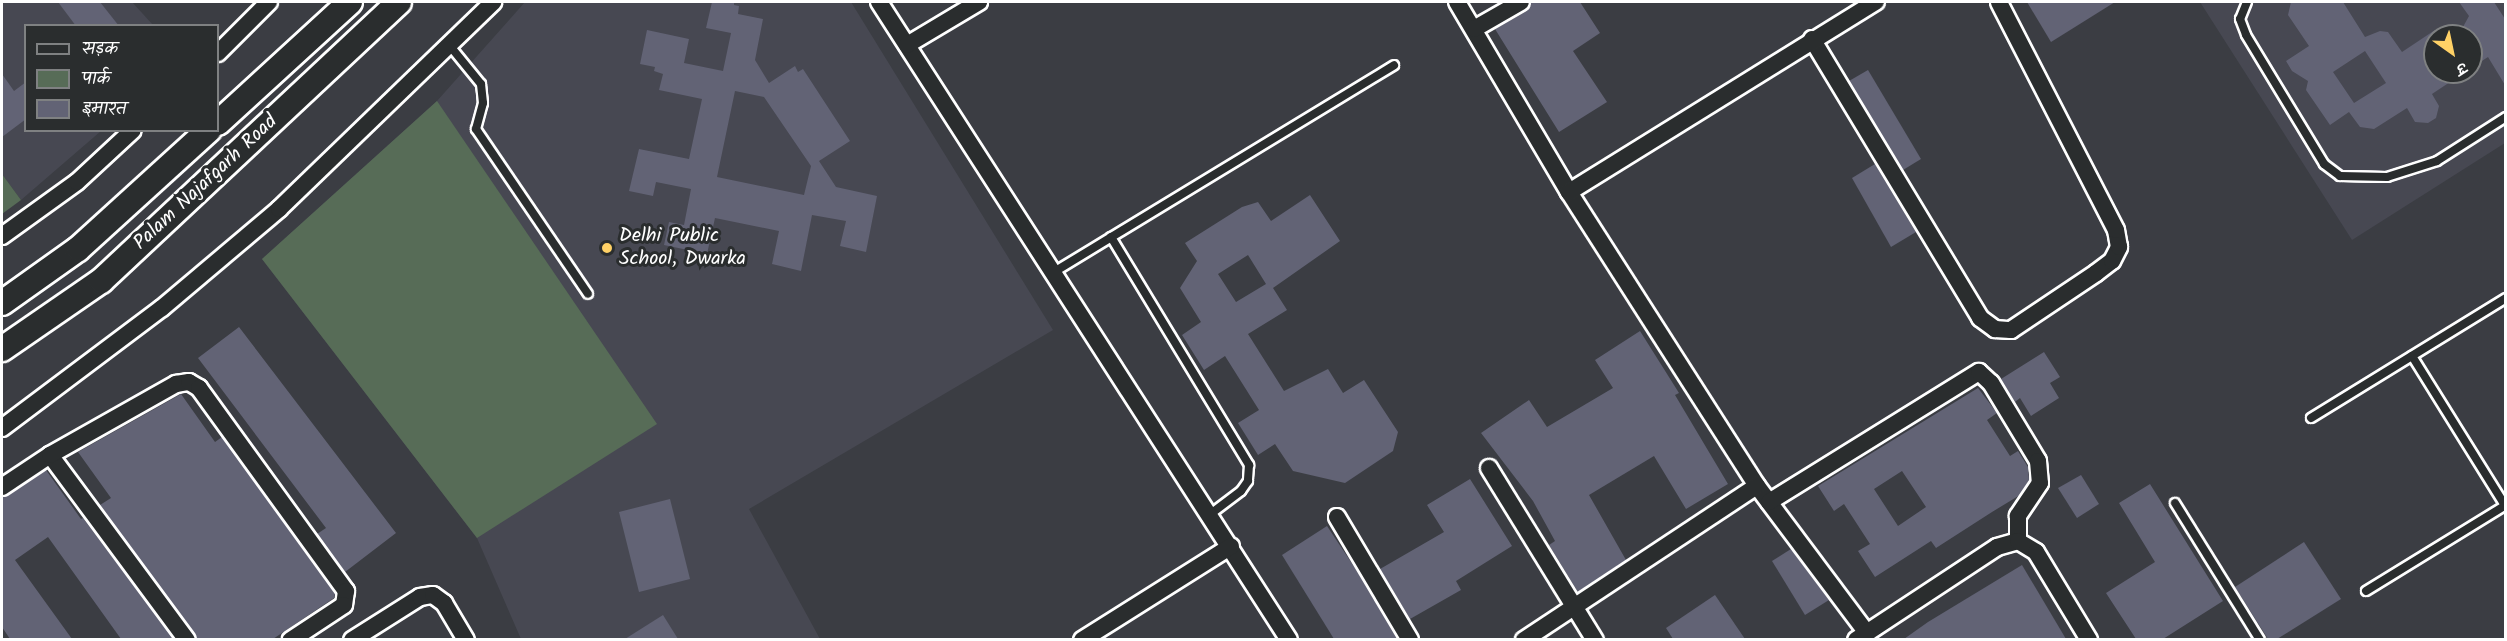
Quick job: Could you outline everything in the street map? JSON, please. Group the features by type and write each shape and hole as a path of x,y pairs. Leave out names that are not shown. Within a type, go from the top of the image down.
{"main road":[{"name":"Palam Najafgarh Road","path":"219,122 350,2"},
{"name":"Palam Najafgarh Road","path":"2,349 101,281 399,2"},
{"name":"Palam Najafgarh Road","path":"2,303 78,249 207,132"}],"street":[{"path":"219,52 269,2"},
{"path":"2,428 180,292 279,208 450,46 493,2"},
{"path":"879,2 1290,639"},
{"path":"907,45 979,2"},
{"path":"1457,2 1569,192 1757,486 1865,637 1997,547 2018,541 2036,552 2089,639"},
{"path":"1474,29 1521,2"},
{"path":"1569,192 1812,39 1876,2"},
{"path":"1812,39 1980,318 1995,329 2011,330 2104,267 2119,247 2116,230 1999,2"},
{"path":"2,236 76,182 132,132"},
{"path":"1769,502 1978,372 1991,383 2038,461 2040,483 2018,516 2018,541"},
{"path":"2,487 50,455 176,384 189,382 199,388 346,591 344,605 291,639"},
{"path":"50,455 187,639"},
{"path":"1489,468 1595,639"},
{"path":"1524,639 1757,486"},
{"path":"1337,517 1410,639"},
{"path":"1082,639 1231,546"},
{"path":"352,639 420,597 433,595 444,603 466,639"}],"lane":[{"path":"2247,2 2240,20 2246,35 2324,164 2340,176 2387,177 2437,161 2505,117"},
{"path":"450,46 481,84 483,104 476,129 588,294"},
{"path":"1054,272 1394,65"},
{"path":"1111,237 1250,465 1248,481 1241,491 1210,514"},
{"path":"2311,418 2505,298"},
{"path":"2366,591 2505,506 2412,356"},
{"path":"2175,503 2260,639"}],"shaded area":[{"path":"2,2 132,2 152,24 24,24 24,132 100,132 21,200 2,174"},
{"path":"525,2 851,2 1053,330 749,509 820,639 521,639 477,538 262,259 437,101"},
{"path":"2200,2 2505,2 2505,143 2352,240"}],"green space":[{"path":"437,101 657,424 477,538 262,259"},
{"path":"2,174 21,200 2,214"}],"building":[{"path":"58,2 100,2 117,24 74,24"},
{"path":"712,2 734,2 734,5 739,6 738,14 763,19 755,60 769,83 795,66 798,72 803,69 850,141 819,161 836,187 877,196 866,252 840,246 846,221 812,215 801,271 772,264 779,231 715,218 707,254 664,245 669,222 684,225 691,189 656,182 653,196 629,191 639,149 689,159 702,99 659,90 663,74 654,71 655,67 640,64 647,30 689,39 684,63 723,71 731,33 706,28","holes":["735,91 764,97 811,166 804,195 717,177"]},
{"path":"1531,2 1580,2 1600,33 1573,51 1607,102 1559,132 1495,29 1527,11"},
{"path":"2027,2 2115,2 2051,42"},
{"path":"2291,2 2343,2 2365,37 2380,31 2388,32 2402,52 2423,38 2423,84 2447,84 2432,94 2439,106 2436,118 2428,123 2415,122 2407,108 2374,129 2360,127 2349,112 2330,125 2306,90 2308,81 2292,71 2286,61 2309,46 2288,15","holes":["2365,51 2386,83 2354,103 2333,72"]},
{"path":"2459,2 2494,2 2505,19 2505,85 2488,57 2483,60 2483,24 2465,24 2469,16"},
{"path":"1868,70 1921,159 1903,170 1849,81"},
{"path":"2,74 14,91 24,84 24,120 2,137"},
{"path":"1875,164 1916,232 1891,247 1852,178"},
{"path":"1310,195 1340,241 1273,288 1287,310 1248,334 1284,391 1328,369 1343,393 1364,380 1398,432 1393,451 1345,483 1293,471 1275,444 1258,455 1238,423 1259,410 1225,356 1204,370 1182,335 1201,322 1180,288 1197,261 1185,243 1242,207 1258,202 1271,221","holes":["1248,255 1266,284 1236,302 1218,274"]},
{"path":"239,327 396,533 345,572 317,534 326,528 198,358"},
{"path":"1640,331 1679,393 1675,395 1728,484 1686,509 1654,456 1589,495 1626,560 1578,592 1549,545 1555,541 1533,501 1481,433 1529,400 1547,427 1613,388 1595,360"},
{"path":"2044,352 2060,377 2050,383 2059,398 2031,416 2020,398 2015,402 2001,379"},
{"path":"1978,388 1997,413 1987,420 2010,456 2018,451 2028,467 2029,480 2020,495 1936,548 1931,541 1875,577 1858,551 1870,544 1844,504 1834,511 1818,486","holes":["1902,471 1926,507 1898,526 1874,489"]},
{"path":"181,394 215,442 222,437 335,594 334,598 273,639 197,639 100,505 111,498 78,452"},
{"path":"46,470 174,639 121,639 48,537 15,560 72,639 10,639 2,627 2,497"},
{"path":"2081,475 2099,504 2077,518 2058,488"},
{"path":"1470,479 1512,546 1456,581 1461,590 1410,619 1380,569 1444,532 1427,505"},
{"path":"2150,484 2223,601 2163,639 2136,639 2106,593 2155,562 2119,503"},
{"path":"670,499 690,579 639,592 619,512"},
{"path":"1327,526 1357,571 1397,639 1334,639 1282,555"},
{"path":"2304,542 2341,599 2277,639 2268,639 2235,587"},
{"path":"1791,549 1829,600 1805,615 1772,561"},
{"path":"2022,565 2066,639 1904,639 1928,622"},
{"path":"1715,595 1745,639 1673,639 1666,628"},
{"path":"663,615 678,639 625,639"}],"place":[{"name":"Delhi Public School, Dwarka","path":"607,248"}]}
